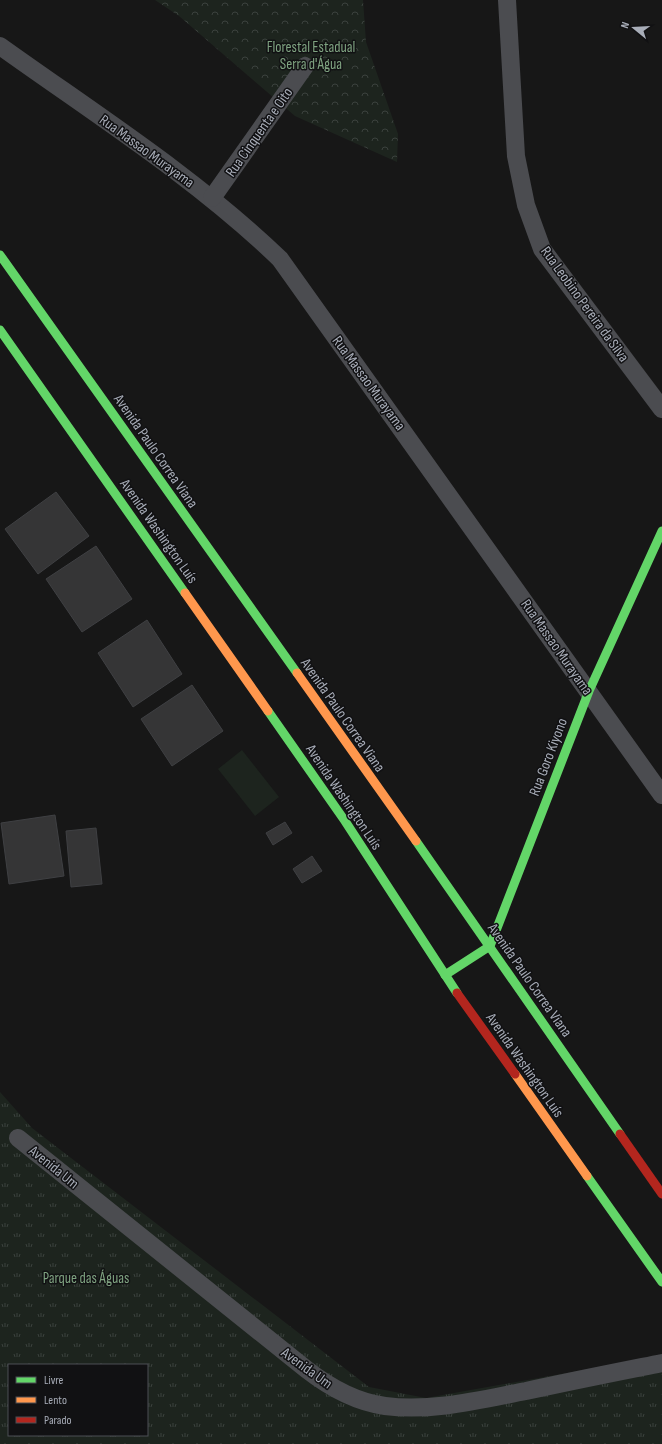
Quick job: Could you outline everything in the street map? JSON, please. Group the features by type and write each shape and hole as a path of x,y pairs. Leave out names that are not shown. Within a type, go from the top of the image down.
{"street":[{"name":"Rua Leobino Pereira da Silva","path":"507,0 516,156 526,205 542,248 662,409"},
{"name":"Rua Massao Murayama","path":"0,46 212,198 250,230 280,259 662,795"},
{"name":"Rua Cinquenta e Oito","path":"212,198 306,66"},
{"name":"Avenida Paulo Correa Viana","path":"0,255 490,946 662,1194"},
{"name":"Avenida Washington Luís","path":"0,330 345,821 445,975 662,1282"},
{"name":"Rua Goro Kiyono","path":"490,946 589,691 662,531"},
{"path":"445,975 490,946"},
{"name":"Avenida Um","path":"18,1138 306,1369 330,1387 355,1397 383,1406 412,1409 462,1404 662,1363"}],"green space":[{"name":"Florestal Estadual Serra d'Água","path":"155,0 363,0 366,42 398,134 397,162 295,116 179,16"},
{"path":"242,750 279,797 255,816 218,769"},
{"name":"Parque das Águas","path":"0,1092 32,1128 369,1387 426,1398 662,1356 662,1444 0,1444"}],"building":[{"path":"56,492 89,536 38,574 5,529"},
{"path":"96,546 132,599 82,632 46,579"},
{"path":"147,620 182,674 133,707 98,653"},
{"path":"192,685 223,731 172,766 141,719"},
{"path":"55,815 64,876 9,884 1,823"},
{"path":"285,822 292,833 273,845 266,833"},
{"path":"96,828 102,884 71,887 66,831"},
{"path":"312,856 322,871 302,883 293,869"}],"traffic: fast":[{"path":"0,255 297,673"},
{"path":"0,330 185,593"},
{"path":"445,975 490,946 589,691 662,531"},
{"path":"268,711 345,821 457,993"},
{"path":"416,841 620,1134"},
{"path":"587,1176 662,1282"}],"traffic: slow":[{"path":"185,593 268,711"},
{"path":"297,673 416,841"},
{"path":"515,1074 587,1176"}],"traffic: jam":[{"path":"457,993 515,1074"},
{"path":"620,1134 662,1194"}]}
